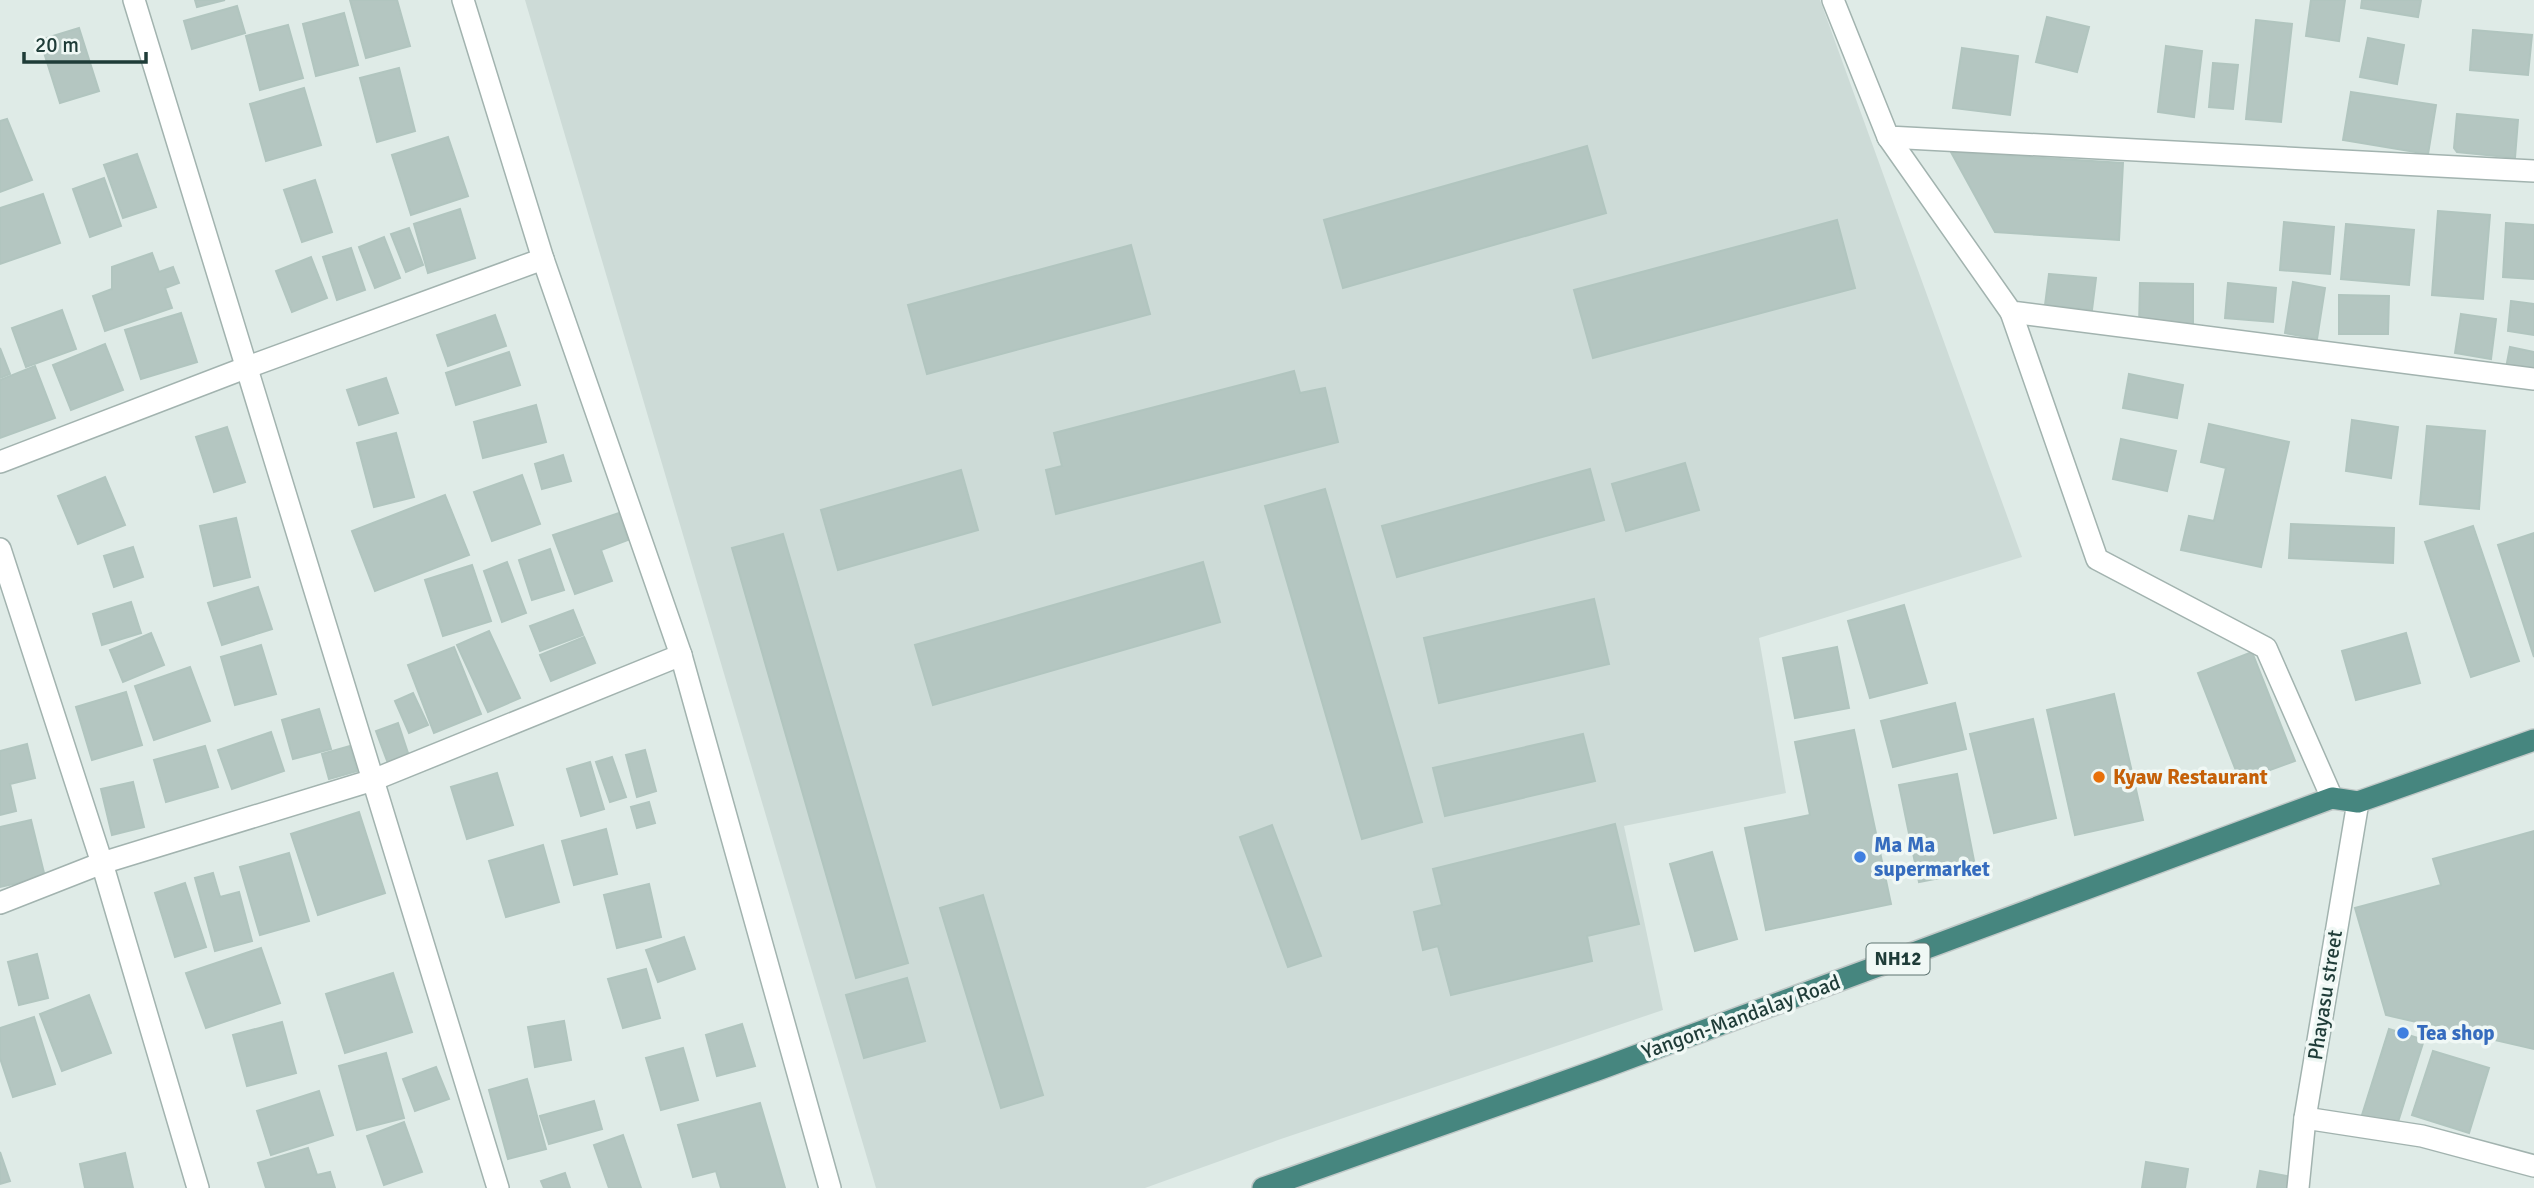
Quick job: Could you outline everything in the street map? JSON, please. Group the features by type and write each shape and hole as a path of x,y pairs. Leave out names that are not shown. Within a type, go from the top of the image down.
{"highway":[{"name":"Yangon-Mandalay Road","path":"1263,1188 1600,1069 2332,798 2358,802 2534,740"}],"street":[{"path":"134,0 498,1188"},
{"path":"463,0 542,260 681,655 830,1188"},
{"path":"1833,0 1888,137 2011,312 2097,559 2266,648 2332,798"},
{"path":"1888,137 2534,171"},
{"path":"0,462 245,368 542,260"},
{"path":"2011,312 2534,379"},
{"path":"0,548 102,863 198,1188"},
{"path":"0,903 102,863 373,780 681,655"},
{"name":"Phayasu street","path":"2298,1188 2305,1118 2358,802"},
{"path":"2305,1118 2422,1136 2534,1166"}],"shaded area":[{"path":"525,0 1820,0 2022,557 1759,638 1786,793 1624,826 1663,1010 1278,1140 1145,1188 876,1188"}],"building":[{"path":"195,0 225,0 197,7"},
{"path":"350,0 397,0 410,46 366,58"},
{"path":"2311,0 2345,0 2339,41 2306,36"},
{"path":"2362,0 2421,0 2418,17 2361,8"},
{"path":"237,6 245,33 192,49 184,21"},
{"path":"344,13 358,65 316,76 303,24"},
{"path":"2047,17 2089,27 2077,72 2036,62"},
{"path":"2256,20 2292,24 2281,122 2246,119"},
{"path":"288,25 303,78 260,90 246,36"},
{"path":"79,28 99,91 60,103 40,40"},
{"path":"2473,30 2532,35 2528,75 2470,70"},
{"path":"2368,38 2404,45 2397,84 2360,77"},
{"path":"2166,46 2202,51 2194,117 2158,112"},
{"path":"1962,48 2018,56 2010,115 1953,108"},
{"path":"2213,63 2238,65 2233,109 2209,107"},
{"path":"399,68 415,131 377,142 360,78"},
{"path":"304,88 321,145 266,161 250,104"},
{"path":"2351,92 2436,105 2428,154 2343,140"},
{"path":"2457,114 2518,120 2515,158 2457,152 2454,148"},
{"path":"7,119 32,180 0,192 0,121"},
{"path":"448,137 468,196 411,215 392,155"},
{"path":"1587,146 1606,213 1343,288 1324,220"},
{"path":"1951,152 2123,163 2119,240 1995,232"},
{"path":"137,154 156,207 123,218 104,165"},
{"path":"104,178 121,226 90,237 73,189"},
{"path":"315,180 332,232 302,242 284,190"},
{"path":"43,194 60,243 0,264 0,208"},
{"path":"460,209 475,258 428,273 414,224"},
{"path":"2438,211 2490,215 2483,299 2432,295"},
{"path":"1837,220 1855,288 1593,358 1574,290"},
{"path":"2284,222 2334,227 2330,274 2280,270"},
{"path":"2506,223 2534,225 2534,279 2503,277"},
{"path":"2346,224 2414,230 2409,285 2341,279"},
{"path":"409,228 423,265 406,272 391,234"},
{"path":"384,237 400,278 375,288 359,247"},
{"path":"1131,245 1150,314 927,374 908,305"},
{"path":"351,248 365,290 337,300 323,257"},
{"path":"152,253 159,272 173,267 179,283 165,288 172,308 105,331 93,296 112,289 112,267"},
{"path":"311,257 327,298 292,312 276,271"},
{"path":"2049,274 2096,278 2092,310 2045,305"},
{"path":"2293,282 2325,288 2317,339 2285,333"},
{"path":"2140,283 2193,284 2193,326 2139,326"},
{"path":"2228,283 2276,288 2273,322 2225,318"},
{"path":"2339,295 2389,296 2388,334 2339,334"},
{"path":"2511,301 2534,304 2534,335 2508,331"},
{"path":"62,310 76,349 26,367 12,328"},
{"path":"181,313 197,362 141,379 125,330"},
{"path":"2461,314 2496,319 2491,359 2455,353"},
{"path":"495,315 506,346 448,366 437,335"},
{"path":"105,344 123,390 71,410 53,365"},
{"path":"2510,347 2534,352 2534,374 2506,368"},
{"path":"0,348 10,374 0,378"},
{"path":"509,352 520,385 456,405 446,373"},
{"path":"35,366 55,418 0,438 0,380"},
{"path":"1294,371 1300,393 1325,388 1338,442 1056,514 1046,470 1062,466 1054,433"},
{"path":"2129,374 2183,385 2177,418 2123,408"},
{"path":"386,378 398,413 359,425 347,390"},
{"path":"536,405 546,442 483,458 474,422"},
{"path":"2352,420 2398,427 2391,478 2346,471"},
{"path":"2209,424 2289,442 2261,567 2181,550 2189,516 2214,521 2226,468 2201,462"},
{"path":"2427,426 2485,431 2479,509 2420,504"},
{"path":"227,427 245,482 214,492 196,437"},
{"path":"396,433 414,497 374,507 357,443"},
{"path":"2121,439 2176,451 2167,491 2113,479"},
{"path":"563,455 571,481 542,489 535,464"},
{"path":"1685,463 1699,510 1626,531 1612,484"},
{"path":"1590,469 1604,520 1397,577 1382,526"},
{"path":"961,470 978,530 838,570 821,510"},
{"path":"522,475 540,524 492,541 474,492"},
{"path":"105,477 125,525 78,544 58,496"},
{"path":"1325,489 1422,822 1362,839 1265,506"},
{"path":"445,495 469,555 375,591 352,531"},
{"path":"619,513 628,540 601,550 612,581 575,594 553,535"},
{"path":"236,518 250,577 214,586 200,526"},
{"path":"2291,524 2394,528 2393,563 2289,558"},
{"path":"2473,526 2519,661 2471,677 2425,542"},
{"path":"2534,533 2534,657 2498,545"},
{"path":"783,534 908,963 856,978 732,548"},
{"path":"133,547 143,577 114,587 104,556"},
{"path":"550,549 564,590 532,600 519,560"},
{"path":"507,562 526,613 502,622 484,571"},
{"path":"1203,562 1220,622 933,705 915,645"},
{"path":"472,565 491,621 443,636 425,580"},
{"path":"258,587 272,629 222,645 208,603"},
{"path":"1594,599 1609,664 1439,703 1424,638"},
{"path":"131,602 141,633 102,645 93,614"},
{"path":"1904,605 1927,683 1870,698 1848,621"},
{"path":"573,610 583,635 540,651 530,626"},
{"path":"489,631 520,698 488,712 457,645"},
{"path":"151,633 164,665 123,682 110,650"},
{"path":"2406,633 2420,683 2356,700 2342,651"},
{"path":"584,637 595,663 551,681 540,655"},
{"path":"261,645 276,694 235,705 221,657"},
{"path":"454,647 481,714 434,733 408,665"},
{"path":"1837,647 1849,708 1795,718 1783,658"},
{"path":"2252,652 2295,761 2240,781 2198,673"},
{"path":"190,667 210,721 154,740 135,686"},
{"path":"126,692 142,745 92,760 76,707"},
{"path":"413,693 428,725 409,733 395,701"},
{"path":"2114,694 2143,820 2075,835 2047,710"},
{"path":"1955,703 1966,749 1893,767 1881,721"},
{"path":"319,709 331,749 293,759 282,720"},
{"path":"2033,719 2056,818 1994,833 1970,734"},
{"path":"398,723 410,759 389,766 376,731"},
{"path":"1854,730 1891,904 1766,930 1745,828 1810,815 1795,742"},
{"path":"271,732 284,771 232,789 218,750"},
{"path":"1583,734 1595,781 1445,816 1433,768"},
{"path":"27,744 35,778 10,784 16,811 0,815 0,751"},
{"path":"205,746 218,787 166,802 154,760"},
{"path":"350,746 357,771 329,779 322,754"},
{"path":"645,750 656,791 637,797 626,755"},
{"path":"612,757 626,797 610,802 596,762"},
{"path":"590,762 604,809 581,816 567,769"},
{"path":"497,773 513,825 467,839 451,787"},
{"path":"1957,774 1976,871 1919,882 1899,785"},
{"path":"133,782 144,827 112,835 101,789"},
{"path":"649,802 655,823 637,828 631,807"},
{"path":"359,812 385,893 318,915 291,834"},
{"path":"31,820 45,877 0,887 0,827"},
{"path":"1615,824 1639,924 1587,936 1592,961 1451,995 1438,946 1423,950 1414,912 1442,905 1433,869"},
{"path":"1272,825 1321,956 1288,967 1240,837"},
{"path":"606,829 617,874 574,885 562,841"},
{"path":"2534,831 2534,1049 2386,1015 2355,908 2441,885 2433,859"},
{"path":"543,845 559,902 506,917 489,861"},
{"path":"1712,852 1737,939 1695,951 1670,864"},
{"path":"289,853 309,921 260,935 240,867"},
{"path":"213,873 220,897 239,892 252,941 215,951 195,878"},
{"path":"185,883 206,947 175,957 155,893"},
{"path":"649,884 661,937 617,948 604,895"},
{"path":"983,895 1043,1095 1001,1108 940,908"},
{"path":"684,937 695,969 658,982 646,950"},
{"path":"261,948 280,1003 206,1028 186,973"},
{"path":"37,954 48,998 19,1005 8,962"},
{"path":"646,969 660,1018 623,1028 608,979"},
{"path":"393,973 412,1032 345,1053 326,994"},
{"path":"907,978 925,1041 864,1058 846,995"},
{"path":"89,995 111,1053 62,1071 40,1014"},
{"path":"34,1017 55,1084 13,1097 0,1058 0,1028"},
{"path":"564,1021 571,1060 535,1067 528,1027"},
{"path":"282,1022 296,1073 247,1086 233,1035"},
{"path":"742,1024 755,1066 717,1076 706,1035"},
{"path":"2389,1029 2424,1040 2397,1125 2362,1115"},
{"path":"683,1048 698,1100 661,1110 646,1058"},
{"path":"2433,1051 2489,1068 2469,1133 2412,1115"},
{"path":"386,1053 404,1118 357,1130 339,1066"},
{"path":"436,1067 449,1099 415,1111 403,1079"},
{"path":"527,1079 546,1149 508,1159 489,1090"},
{"path":"319,1091 333,1135 271,1155 257,1111"},
{"path":"594,1101 602,1129 549,1144 540,1116"},
{"path":"760,1103 785,1188 721,1188 716,1171 693,1177 678,1125"},
{"path":"404,1122 422,1172 384,1185 367,1136"},
{"path":"623,1135 641,1188 609,1188 594,1145"},
{"path":"308,1148 317,1175 330,1172 335,1188 266,1188 258,1163"},
{"path":"0,1152 10,1181 0,1184"},
{"path":"125,1153 133,1188 85,1188 80,1164"},
{"path":"2146,1162 2188,1169 2185,1188 2142,1188"},
{"path":"2260,1171 2292,1177 2290,1188 2257,1188"},
{"path":"565,1173 570,1188 544,1188 541,1181"}],"place":[{"name":"Kyaw Restaurant","path":"2099,777"},
{"name":"Ma Ma supermarket","path":"1860,857"},
{"name":"Tea shop","path":"2403,1033"}]}
